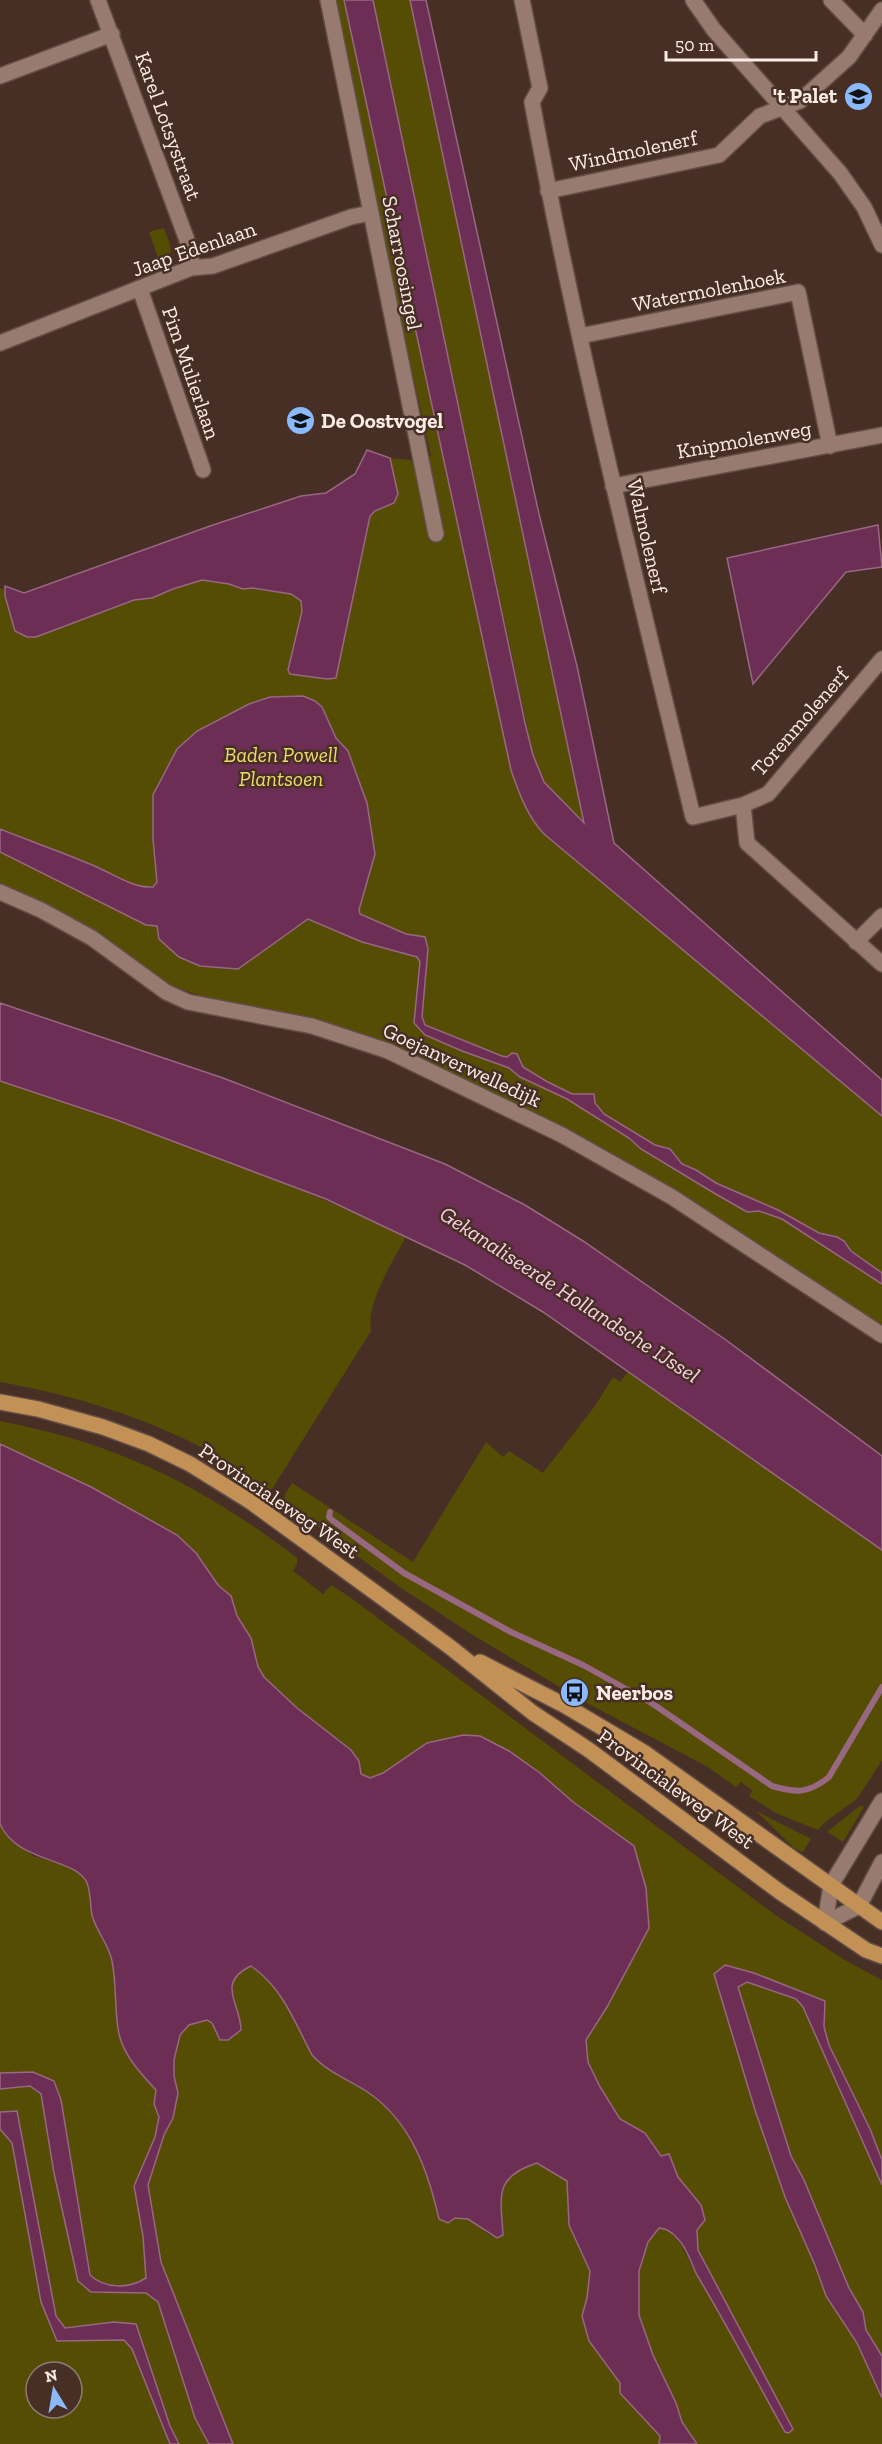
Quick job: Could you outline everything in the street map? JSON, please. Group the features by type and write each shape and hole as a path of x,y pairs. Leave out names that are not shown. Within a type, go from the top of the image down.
{"main road":[{"name":"Provincialeweg West","path":"0,1402 38,1408 103,1427 149,1444 190,1464 251,1502 450,1647 533,1713 589,1750 825,1923 866,1950 882,1956"},
{"name":"Provincialeweg West","path":"450,1647 564,1705 645,1753 882,1922"}],"street":[{"name":"Karel Lotsystraat","path":"98,0 190,251 191,268"},
{"name":"Scharroosingel","path":"328,0 436,534"},
{"name":"Walmolenerf","path":"522,0 540,88 532,102 548,191 614,486 693,817 744,805"},
{"path":"693,0 714,30 840,173 864,207 882,245"},
{"path":"831,0 865,35"},
{"name":"Windmolenerf","path":"548,191 719,154 760,116 800,101 849,57 882,10"},
{"path":"0,76 112,34"},
{"name":"Jaap Edenlaan","path":"0,344 191,268 213,266 351,217 370,213"},
{"name":"Pim Mulierlaan","path":"140,289 202,470"},
{"name":"Watermolenhoek","path":"580,336 798,292 830,446"},
{"name":"Knipmolenweg","path":"614,486 882,435"},
{"name":"Torenmolenerf","path":"744,805 768,794 882,658"},
{"path":"744,805 747,843 882,964"},
{"name":"Goejanverwelledijk","path":"0,892 92,938 166,992 188,1002 312,1026 388,1051 562,1135 672,1197 882,1335"},
{"path":"856,942 882,916"},
{"path":"825,1923 831,1886 882,1801"},
{"path":"825,1923 860,1906 882,1862"}],"green space":[{"name":"Baden Powell Plantsoen","path":"330,0 344,0 442,451 539,805 882,1092 882,1330 493,1094 172,986 93,931 0,892 0,589 3,588 5,594 60,589 392,470 390,458 411,460 412,463 431,456"},
{"path":"373,0 410,0 584,824 544,782 533,755"},
{"path":"164,228 171,253 166,261 152,269 151,263 158,258 149,232"},
{"path":"0,1081 256,1172 406,1236 376,1295 371,1331 272,1489 267,1489 197,1445 150,1424 76,1399 0,1382"},
{"path":"628,1372 882,1550 882,1760 857,1799 826,1821 818,1830 776,1813 749,1796 753,1791 741,1782 736,1787 708,1767 583,1701 473,1635 401,1588 284,1502 285,1494 292,1483 413,1562 486,1442 503,1457 509,1451 543,1473 595,1406 613,1377 620,1382"},
{"path":"0,1421 42,1430 120,1455 157,1471 227,1509 297,1558 293,1571 323,1594 331,1585 347,1595 778,1917 845,1960 882,1980 882,2160 870,2129 829,2045 824,2027 825,2001 754,1973 725,1965 714,1974 785,2197 826,2296 857,2343 882,2398 882,2444 697,2444 682,2422 676,2403 653,2355 639,2315 639,2271 648,2242 659,2228 665,2228 681,2245 751,2371 729,2311 698,2250 694,2196 678,2177 669,2154 662,2156 645,2133 620,2119 588,2062 586,2040 607,2007 649,1928 646,1888 573,1802 540,1773 509,1751 480,1736 463,1735 427,1743 383,1774 370,1778 361,1774 359,1761 351,1750 297,1708 264,1677 258,1667 251,1638 237,1616 231,1596 218,1585 196,1553 177,1535 91,1487 0,1444"},
{"path":"861,1805 864,1807 843,1842 827,1832"},
{"path":"756,1811 811,1839 803,1852 795,1849"},
{"path":"0,1824 3,1831 33,1856 70,1867 82,1875 88,1884 94,1921 111,1958 116,1983 116,2008 135,2067 156,2090 154,2103 159,2116 155,2137 134,2186 143,2236 146,2278 139,2282 118,2286 103,2283 90,2276 61,2100 33,2072 0,2073"},
{"path":"251,1966 280,1995 312,2055 332,2072 369,2093 396,2118 416,2149 439,2219 468,2219 491,2236 503,2221 502,2191 517,2172 536,2163 567,2181 569,2225 590,2271 584,2306 589,2340 660,2437 659,2444 233,2444 161,2262 148,2185 164,2135 173,2118 178,2093 174,2076 174,2060 180,2035 189,2025 207,2020 228,2040 241,2030 232,1987 240,1973"},
{"path":"747,1982 796,2000 803,2007 882,2185 882,2356 866,2330 863,2312 849,2288 804,2180 791,2156 738,1987"},
{"path":"30,2086 41,2094 54,2173 91,2292 146,2293 158,2302 195,2418 209,2444 179,2444 170,2426 136,2324 114,2322 64,2328 56,2316 17,2111 0,2112 0,2089"},
{"path":"0,2129 12,2143 41,2302 56,2340 123,2339 132,2349 170,2444 0,2444"}],"water":[{"path":"344,0 373,0 525,723 533,755 544,782 584,823 410,0 426,0 539,514 577,666 614,843 882,1080 882,1116 544,834 524,804 511,770"},
{"path":"367,450 390,458 398,494 394,503 375,511 370,516 336,678 290,674 288,670 302,611 301,601 291,594 253,588 243,589 229,584 202,580 152,598 134,600 36,637 27,637 15,631 5,596 5,586 24,593 210,526 301,496 326,493 355,474"},
{"path":"878,525 882,567 846,572 753,684 727,558"},
{"path":"303,696 322,707 336,738 348,751 367,803 375,854 359,910 360,914 406,934 425,937 428,949 422,1017 425,1025 502,1056 517,1054 523,1067 572,1094 594,1094 595,1103 604,1114 655,1145 670,1149 682,1164 716,1183 778,1210 819,1233 844,1241 851,1251 882,1273 882,1284 782,1219 759,1211 747,1212 714,1193 641,1149 629,1138 567,1099 520,1077 509,1068 425,1035 414,1023 420,962 417,957 362,942 308,919 238,969 200,966 179,957 159,939 157,926 146,925 0,852 0,829 85,862 131,883 153,887 157,882 153,839 153,795 177,749 197,731 249,704 270,697"},
{"name":"Gekanaliseerde Hollandsche IJssel","path":"0,1003 223,1078 445,1164 525,1205 583,1241 726,1340 882,1456 882,1550 543,1312 465,1265 326,1199 114,1119 0,1081"},
{"path":"0,1444 91,1487 177,1535 196,1553 218,1585 231,1596 237,1616 251,1638 258,1667 264,1677 297,1708 351,1750 359,1761 361,1774 370,1778 383,1773 427,1743 463,1735 480,1736 509,1751 540,1773 573,1802 634,1846 646,1888 649,1928 607,2007 586,2040 588,2062 620,2119 645,2133 661,2156 669,2154 678,2177 701,2205 705,2220 697,2230 698,2250 793,2429 789,2433 785,2432 697,2275 684,2247 672,2233 659,2228 648,2242 639,2271 639,2315 653,2355 676,2403 682,2422 697,2444 659,2444 660,2436 620,2393 620,2383 589,2341 582,2316 590,2271 569,2225 567,2181 537,2163 513,2175 506,2182 503,2190 501,2210 503,2235 497,2238 468,2219 455,2218 448,2223 439,2219 416,2149 396,2118 369,2093 332,2072 312,2055 280,1995 251,1966 240,1973 232,1987 241,2030 228,2040 220,2040 212,2023 207,2020 189,2025 180,2035 174,2060 174,2076 178,2093 173,2118 164,2135 148,2185 161,2262 233,2444 209,2444 195,2418 158,2302 146,2293 91,2292 78,2281 54,2173 41,2094 30,2086 0,2089 0,2073 33,2072 54,2081 61,2100 90,2275 110,2285 125,2286 146,2278 143,2236 134,2186 155,2137 159,2117 154,2104 156,2090 134,2064 121,2042 117,2025 112,1961 92,1915 87,1883 72,1869 19,1846 8,1837 0,1824"},
{"path":"725,1965 754,1973 825,2001 824,2027 829,2045 870,2129 882,2160 882,2185 803,2007 796,1999 747,1982 738,1987 791,2156 804,2180 849,2288 863,2312 866,2330 882,2356 882,2398 857,2343 826,2296 785,2197 755,2110 714,1974"},
{"path":"17,2111 56,2316 65,2328 114,2322 136,2324 170,2426 179,2444 170,2444 132,2349 124,2340 57,2341 41,2302 12,2143 0,2129 0,2112"}],"waterway":[{"path":"330,1512 329,1517 332,1520 404,1573 511,1632 583,1665 653,1704 772,1786 795,1791 802,1790 815,1787 829,1777 882,1687"}],"place":[{"name":"'t Palet","path":"858,96"},
{"name":"De Oostvogel","path":"300,421"},
{"name":"Neerbos","path":"575,1693"}]}
